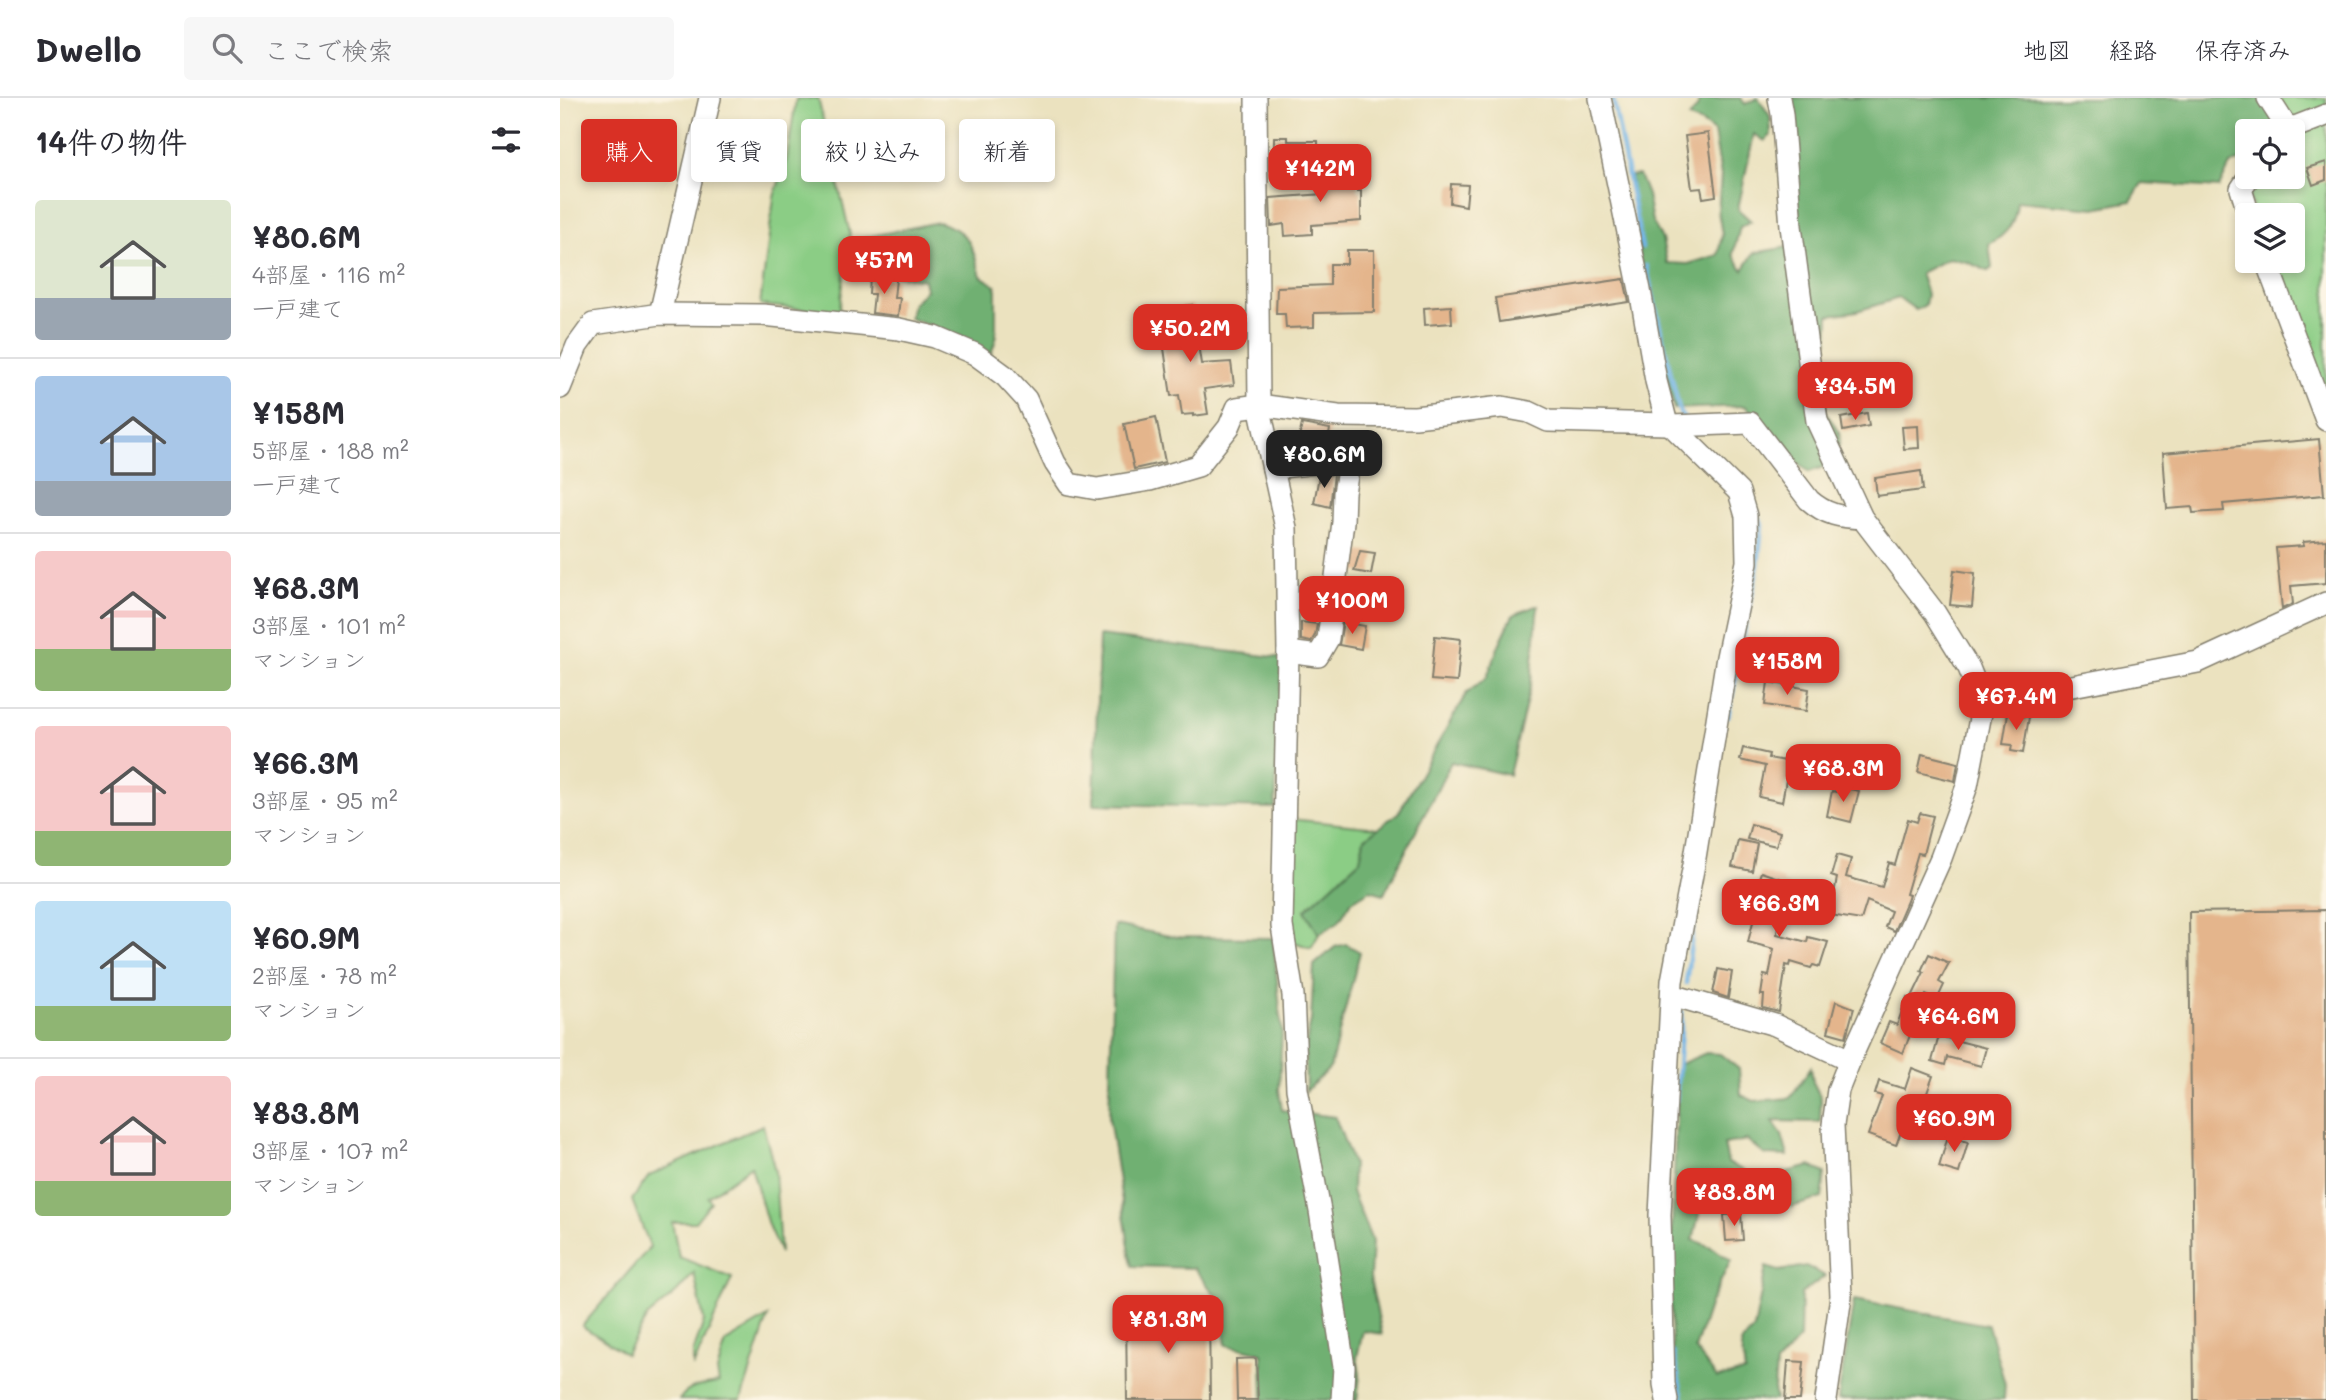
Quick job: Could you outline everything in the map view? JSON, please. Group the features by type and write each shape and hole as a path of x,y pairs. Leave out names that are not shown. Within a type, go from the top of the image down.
{"street":[{"path":"660,314 710,98"},
{"path":"1256,98 1259,405 1286,528 1287,652 1282,926 1293,995 1297,1089 1320,1211 1344,1367 1342,1400"},
{"path":"1600,98 1656,381 1669,425 1739,492 1746,516 1746,562 1727,657 1694,864 1672,981 1660,1215 1664,1384 1667,1400"},
{"path":"1779,98 1791,226 1817,421 1862,517 1935,614 1969,668 1983,703 1967,786 1941,858 1838,1090 1833,1125 1841,1296 1826,1400"},
{"path":"2268,98 2279,119"},
{"path":"2305,123 2326,115"},
{"path":"2270,273 2326,421"},
{"path":"560,388 577,346 593,324 660,314 763,315 900,329 935,337 975,354 1005,376 1026,399 1055,463 1069,484 1097,489 1150,480 1198,467 1229,427 1237,408 1259,405 1350,416 1415,417 1502,407 1530,412 1548,421 1669,425 1750,424 1809,500 1834,516 1862,517"},
{"path":"1273,468 1350,459 1328,639 1318,656 1287,652"},
{"path":"1983,703 2198,662 2326,603"},
{"path":"1672,995 1775,1025 1850,1060"}],"green space":[{"path":"818,98 823,119 801,119 801,182 838,182 850,234 839,313 760,305 774,197 779,182 787,182 787,158 796,99"},
{"path":"1699,98 1741,98 1745,104 1758,98 1770,116 1771,135 1765,141 1754,134 1738,209 1751,221 1740,227 1733,254 1743,270 1754,253 1788,247 1788,98 2260,98 2274,119 2235,119 2235,163 2230,165 2219,188 2142,183 2131,201 2095,208 2017,201 2015,215 2009,227 1989,244 1992,268 1988,271 1949,258 1920,273 1927,294 1925,305 1916,310 1899,298 1857,311 1829,315 1828,341 1811,347 1822,352 1821,395 1824,410 1839,431 1840,442 1832,464 1809,472 1745,406 1674,409 1640,259 1630,176 1639,175 1647,195 1652,221 1662,239 1667,263 1688,264 1718,255 1722,235 1718,211 1721,176 1714,132 1689,118 1698,106"},
{"path":"2260,98 2326,98 2326,401 2277,273 2305,273 2305,203 2251,203 2249,198 2252,189 2305,189 2305,119 2280,119"},
{"path":"938,222 964,235 981,276 996,286 996,339 991,354 965,339 909,318 913,303 926,290 924,280 880,272 863,261 858,251 856,239"},
{"path":"1538,605 1531,683 1509,775 1451,762 1384,894 1370,890 1352,901 1338,922 1319,934 1305,910 1360,860 1364,839 1399,812 1466,694 1487,677 1513,615"},
{"path":"1099,636 1282,658 1275,808 1094,804"},
{"path":"1290,819 1378,828 1364,839 1360,860 1305,910 1319,934 1311,948 1294,942 1288,913"},
{"path":"1114,925 1175,937 1273,938 1282,1031 1279,1090 1282,1110 1335,1117 1353,1164 1352,1192 1372,1241 1370,1278 1382,1334 1363,1331 1357,1357 1360,1375 1357,1400 1263,1400 1262,1353 1226,1345 1219,1300 1194,1268 1132,1266 1109,1118"},
{"path":"1346,944 1360,952 1330,1068 1306,1091 1305,1050 1311,1020 1314,965 1335,947"},
{"path":"1706,1053 1720,1054 1739,1069 1741,1095 1754,1101 1790,1098 1811,1067 1813,1082 1821,1098 1820,1122 1773,1121 1782,1135 1788,1156 1765,1155 1747,1140 1724,1144 1728,1163 1752,1175 1774,1175 1811,1166 1825,1173 1822,1198 1792,1207 1753,1197 1701,1206 1693,1240 1711,1247 1731,1260 1710,1303 1695,1349 1717,1378 1745,1372 1741,1343 1754,1329 1766,1267 1779,1271 1806,1266 1825,1276 1801,1294 1800,1338 1776,1364 1776,1400 1674,1400 1670,1290 1678,1065"},
{"path":"763,1125 775,1171 780,1253 768,1225 751,1166 708,1197 711,1202 695,1222 672,1222 679,1257 732,1278 693,1367 693,1353 704,1321 694,1273 677,1292 647,1317 626,1354 582,1326 650,1247 632,1200 649,1176"},
{"path":"1854,1300 1988,1325 2005,1384 2004,1400 1838,1400"},
{"path":"768,1317 741,1400 679,1400 692,1389 719,1383 717,1371 726,1342"}],"building":[{"path":"1708,133 1716,196 1703,198 1701,188 1692,189 1685,136"},
{"path":"1274,137 1288,137 1288,141 1318,141 1318,163 1274,162"},
{"path":"2326,162 2326,180 2313,185 2307,168"},
{"path":"1356,167 1358,191 1361,191 1361,221 1312,225 1312,234 1285,236 1284,224 1271,226 1270,198 1324,194 1323,169"},
{"path":"1451,184 1468,185 1466,206 1450,203"},
{"path":"1347,250 1374,250 1374,312 1314,313 1314,327 1286,328 1285,314 1276,314 1277,287 1330,285 1330,264 1347,264"},
{"path":"870,277 896,279 894,298 900,298 898,316 872,313 874,294 869,294"},
{"path":"1624,279 1629,302 1499,322 1495,298"},
{"path":"1192,305 1201,364 1231,362 1234,385 1204,389 1208,414 1193,416 1182,415 1179,395 1171,396 1160,321 1173,319 1172,308"},
{"path":"1451,306 1452,323 1425,325 1424,308"},
{"path":"1867,413 1869,426 1843,431 1841,418"},
{"path":"1156,417 1165,462 1134,469 1124,424"},
{"path":"1302,424 1330,429 1328,441 1361,440 1380,444 1379,459 1363,455 1354,447 1326,449 1298,443"},
{"path":"1918,426 1919,448 1904,449 1902,427"},
{"path":"2319,439 2324,495 2223,504 2224,511 2193,513 2192,507 2167,509 2163,453"},
{"path":"1921,471 1923,490 1877,496 1875,478"},
{"path":"1334,474 1330,507 1314,503 1319,476"},
{"path":"2326,540 2326,583 2291,586 2293,604 2282,609 2276,548 2304,546 2303,542"},
{"path":"1360,551 1375,553 1371,574 1354,571"},
{"path":"1954,570 1975,573 1972,607 1950,605"},
{"path":"1301,622 1317,624 1311,642 1301,640"},
{"path":"1343,622 1365,626 1361,649 1339,645"},
{"path":"1435,636 1461,639 1457,682 1431,680"},
{"path":"1768,682 1809,689 1806,711 1765,705"},
{"path":"2008,713 2029,717 2023,753 2011,751 2012,745 2003,744"},
{"path":"1743,748 1769,754 1768,758 1796,763 1793,781 1786,780 1782,802 1759,797 1765,766 1740,760"},
{"path":"1922,754 1958,763 1955,781 1918,772"},
{"path":"1837,786 1859,791 1851,822 1827,816 1832,791 1836,792"},
{"path":"1920,813 1933,816 1923,854 1918,853 1906,894 1909,895 1894,931 1885,927 1891,911 1867,901 1861,920 1830,915 1837,878 1831,876 1837,855 1851,859 1846,877 1882,887 1889,863 1895,865 1908,819 1917,822"},
{"path":"1751,824 1780,832 1776,846 1747,839"},
{"path":"1738,840 1757,844 1752,871 1732,867"},
{"path":"1761,872 1784,880 1783,884 1790,886 1777,934 1807,942 1808,937 1828,942 1820,967 1813,965 1811,968 1791,962 1790,966 1786,965 1779,1012 1763,1008 1764,995 1761,995 1764,975 1769,976 1774,949 1748,942 1758,894 1754,893"},
{"path":"2326,910 2326,1400 2194,1400 2189,912"},
{"path":"1929,954 1949,963 1939,982 1944,985 1937,1000 1926,995 1903,1053 1880,1043 1889,1022 1897,1025 1907,997 1911,999 1924,972 1921,971"},
{"path":"1718,969 1732,972 1728,998 1713,993"},
{"path":"1836,1001 1854,1008 1846,1037 1828,1032"},
{"path":"1939,1036 1986,1048 1981,1066 1947,1057 1945,1065 1932,1061"},
{"path":"1912,1068 1933,1076 1922,1107 1912,1103 1896,1145 1868,1135 1882,1096 1875,1094 1879,1081 1905,1089"},
{"path":"1948,1136 1968,1142 1959,1173 1939,1167"},
{"path":"1741,1214 1743,1240 1726,1241 1724,1215"},
{"path":"1209,1309 1210,1400 1127,1400 1126,1310"},
{"path":"1256,1358 1258,1400 1237,1400 1236,1359"},
{"path":"1788,1361 1804,1362 1800,1400 1785,1400"}],"waterway":[{"path":"1613,98 1642,248"},
{"path":"1646,266 1680,413 1684,418"},
{"path":"1728,716 1758,565 1762,525 1748,489"},
{"path":"1686,983 1694,921"},
{"path":"1676,1100 1682,1012"},
{"path":"1673,1353 1683,1400"}]}
